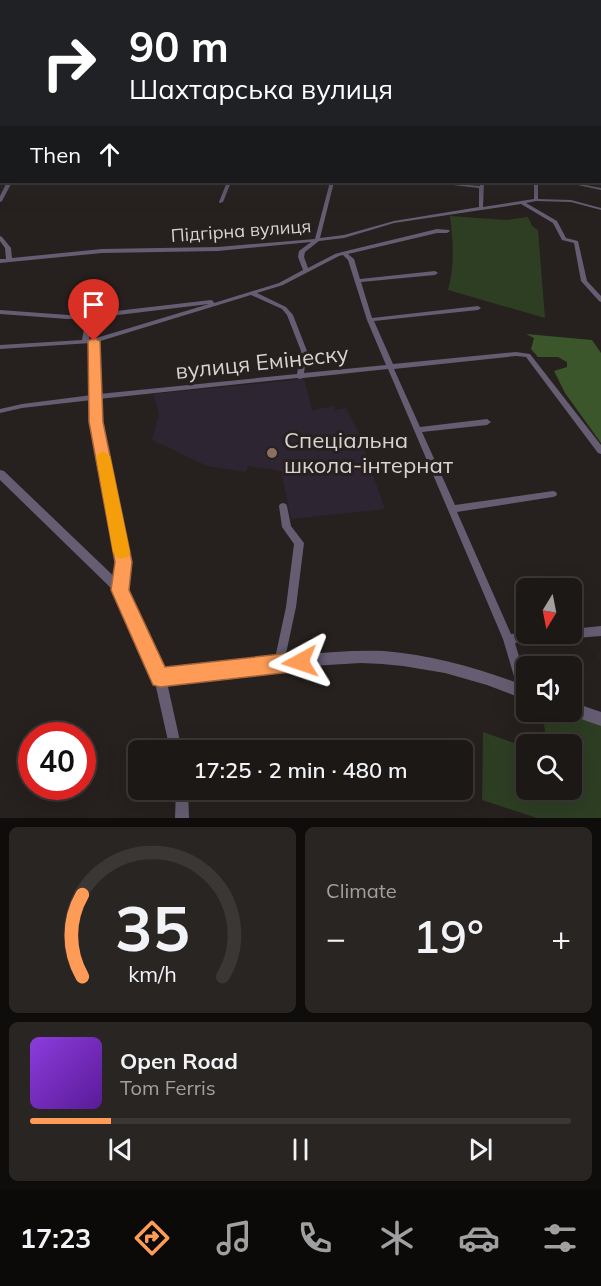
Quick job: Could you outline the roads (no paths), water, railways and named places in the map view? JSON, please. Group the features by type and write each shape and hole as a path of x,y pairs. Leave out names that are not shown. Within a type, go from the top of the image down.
{"street":[{"path":"0,183 9,183 0,201"},
{"path":"221,202 229,183"},
{"path":"306,271 301,256 302,251 317,240 332,183"},
{"path":"458,183 481,184 481,208"},
{"path":"536,200 537,183"},
{"path":"571,183 601,189"},
{"name":"Підгірна вулиця","path":"0,261 102,251 155,252 285,244 344,236 394,222 536,200 571,201 601,208"},
{"path":"523,203 555,222 564,239 576,242 584,281 601,300"},
{"path":"0,347 90,342 281,284 325,260 344,253 437,231 447,231"},
{"path":"0,238 8,248 9,261"},
{"path":"285,244 302,251"},
{"path":"344,253 351,259 370,320 508,639 516,663"},
{"path":"357,281 435,273"},
{"path":"251,293 284,308 290,315 304,351 300,376"},
{"path":"0,312 68,317 90,316 201,302 218,302"},
{"path":"370,320 478,308"},
{"path":"90,316 96,422 124,562 120,590"},
{"name":"вулиця Емінеску","path":"0,411 94,397 516,354 528,355 601,451"},
{"path":"417,430 488,422"},
{"path":"0,474 120,590 160,678 174,740"},
{"path":"452,509 553,494"},
{"path":"279,663 291,607 299,543 287,526 284,506"},
{"path":"508,639 601,631"},
{"path":"160,678 279,663 363,657 416,662 491,679 516,689"},
{"path":"582,712 601,719"},
{"path":"182,800 182,818"}],"place":[{"name":"Спеціальна школа-інтернат","path":"272,453"}]}
